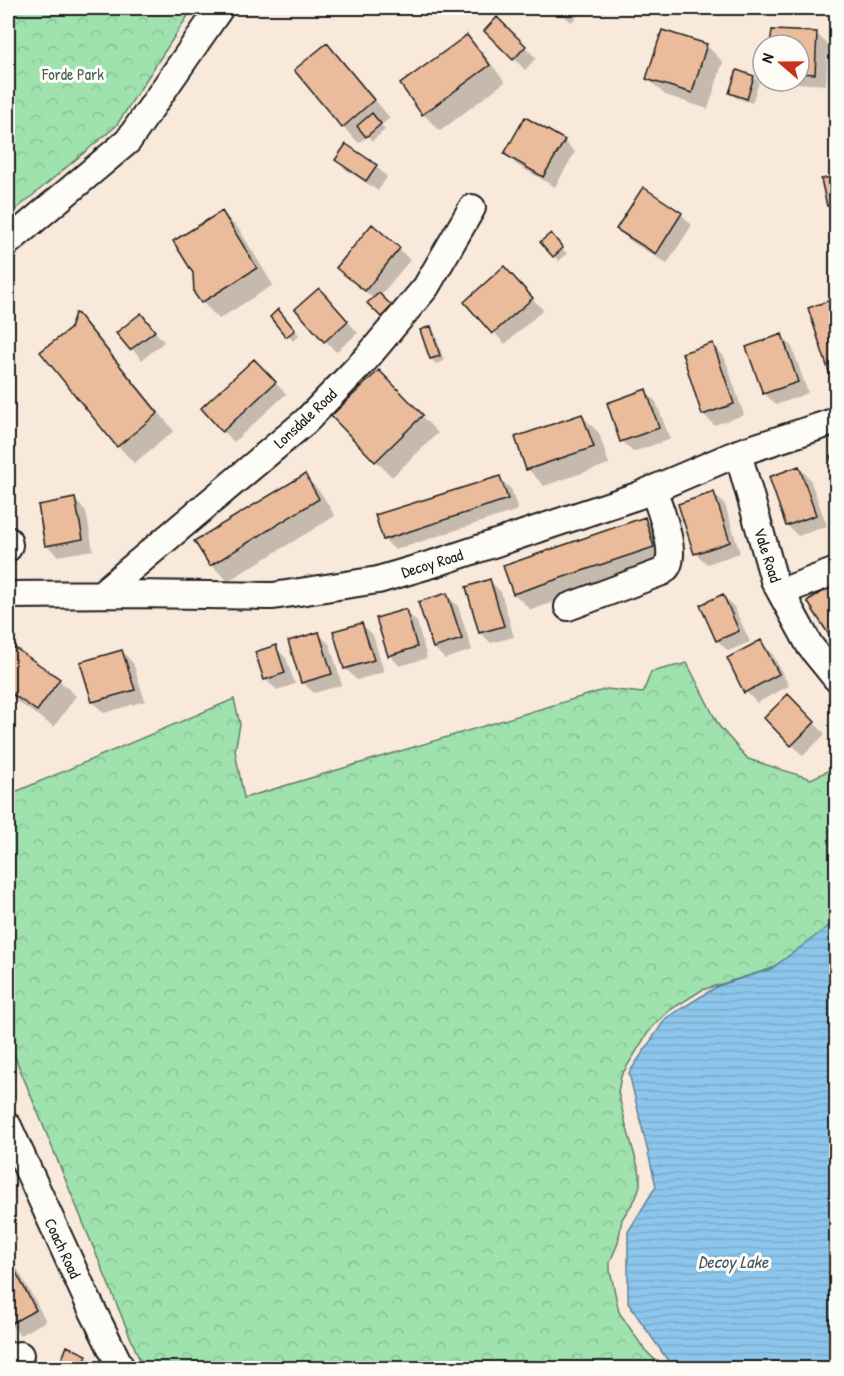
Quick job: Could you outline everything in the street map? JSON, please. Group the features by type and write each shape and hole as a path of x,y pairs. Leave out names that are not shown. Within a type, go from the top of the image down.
{"street":[{"path":"8,242 128,141 220,8"},
{"name":"Lonsdale Road","path":"101,594 306,422 365,360 426,287 472,208"},
{"name":"Decoy Road","path":"8,595 273,596 378,580 440,562 637,496 738,453 837,421"},
{"name":"Vale Road","path":"738,453 774,580 810,646 837,678"},
{"path":"568,607 662,572 667,567 670,542 653,489"},
{"path":"8,540 8,548"},
{"path":"781,592 837,572"},
{"name":"Coach Road","path":"8,1126 121,1368"}],"green space":[{"name":"Forde Park","path":"8,8 193,8 116,126 8,216"},
{"path":"687,663 719,726 748,759 811,779 836,767 836,914 825,932 770,969 702,990 670,1010 647,1034 621,1076 618,1092 640,1174 640,1185 636,1198 622,1219 618,1243 610,1262 610,1270 619,1312 644,1349 663,1368 143,1368 8,1040 8,795 234,699 240,724 235,751 244,798 607,689 643,693 651,672"}],"water":[{"name":"Decoy Lake","path":"836,919 836,1368 673,1368 628,1303 628,1232 656,1186 629,1073 666,1018 718,986 771,969"}],"building":[{"path":"497,17 526,46 513,60 484,31"},
{"path":"662,30 707,44 692,93 646,79"},
{"path":"772,30 817,32 815,74 811,74 811,33 772,33"},
{"path":"467,35 490,65 422,115 400,84"},
{"path":"327,43 374,100 342,128 294,70"},
{"path":"737,70 751,75 747,99 729,93"},
{"path":"372,113 381,124 366,137 357,126"},
{"path":"525,117 565,140 543,177 504,154"},
{"path":"346,144 377,165 366,181 335,160"},
{"path":"836,176 836,204 827,206 821,179"},
{"path":"643,187 682,213 656,254 616,229"},
{"path":"222,211 257,268 201,303 194,293 193,273 173,241"},
{"path":"372,224 400,248 365,291 336,268"},
{"path":"551,233 563,248 553,257 540,242"},
{"path":"504,266 533,298 492,334 464,302"},
{"path":"319,288 348,321 324,342 295,309"},
{"path":"379,293 392,306 381,317 367,303"},
{"path":"836,298 836,370 829,372 808,308"},
{"path":"278,309 295,330 286,337 270,317"},
{"path":"75,313 158,413 117,447 40,352 70,329"},
{"path":"141,313 155,331 130,350 116,333"},
{"path":"431,326 440,356 430,359 420,330"},
{"path":"782,334 798,382 763,394 746,347"},
{"path":"713,343 734,404 702,415 682,353"},
{"path":"254,359 276,382 222,432 201,408"},
{"path":"379,370 423,415 375,462 331,416"},
{"path":"646,389 659,428 620,442 607,403"},
{"path":"582,414 594,447 526,470 515,437"},
{"path":"836,454 836,475 830,456"},
{"path":"799,466 816,515 786,526 769,477"},
{"path":"305,474 319,499 210,566 194,541"},
{"path":"500,476 508,499 383,540 375,515"},
{"path":"714,492 730,542 694,554 678,504"},
{"path":"75,498 83,539 45,546 38,505"},
{"path":"645,517 654,547 513,594 503,566"},
{"path":"490,579 504,626 479,633 466,587"},
{"path":"834,584 836,587 836,635 831,638 807,601"},
{"path":"447,593 462,639 433,648 418,602"},
{"path":"723,594 739,631 716,641 700,605"},
{"path":"406,609 417,647 388,656 376,618"},
{"path":"362,623 374,660 344,669 333,631"},
{"path":"319,632 332,674 301,683 288,641"},
{"path":"761,640 779,674 744,693 727,658"},
{"path":"8,643 60,679 37,711 8,691"},
{"path":"276,645 285,673 264,680 255,652"},
{"path":"122,650 135,690 92,702 80,662"},
{"path":"788,694 815,722 791,746 764,718"},
{"path":"8,1257 36,1310 8,1325"},
{"path":"67,1346 87,1355 81,1368 70,1368 60,1364"}]}
